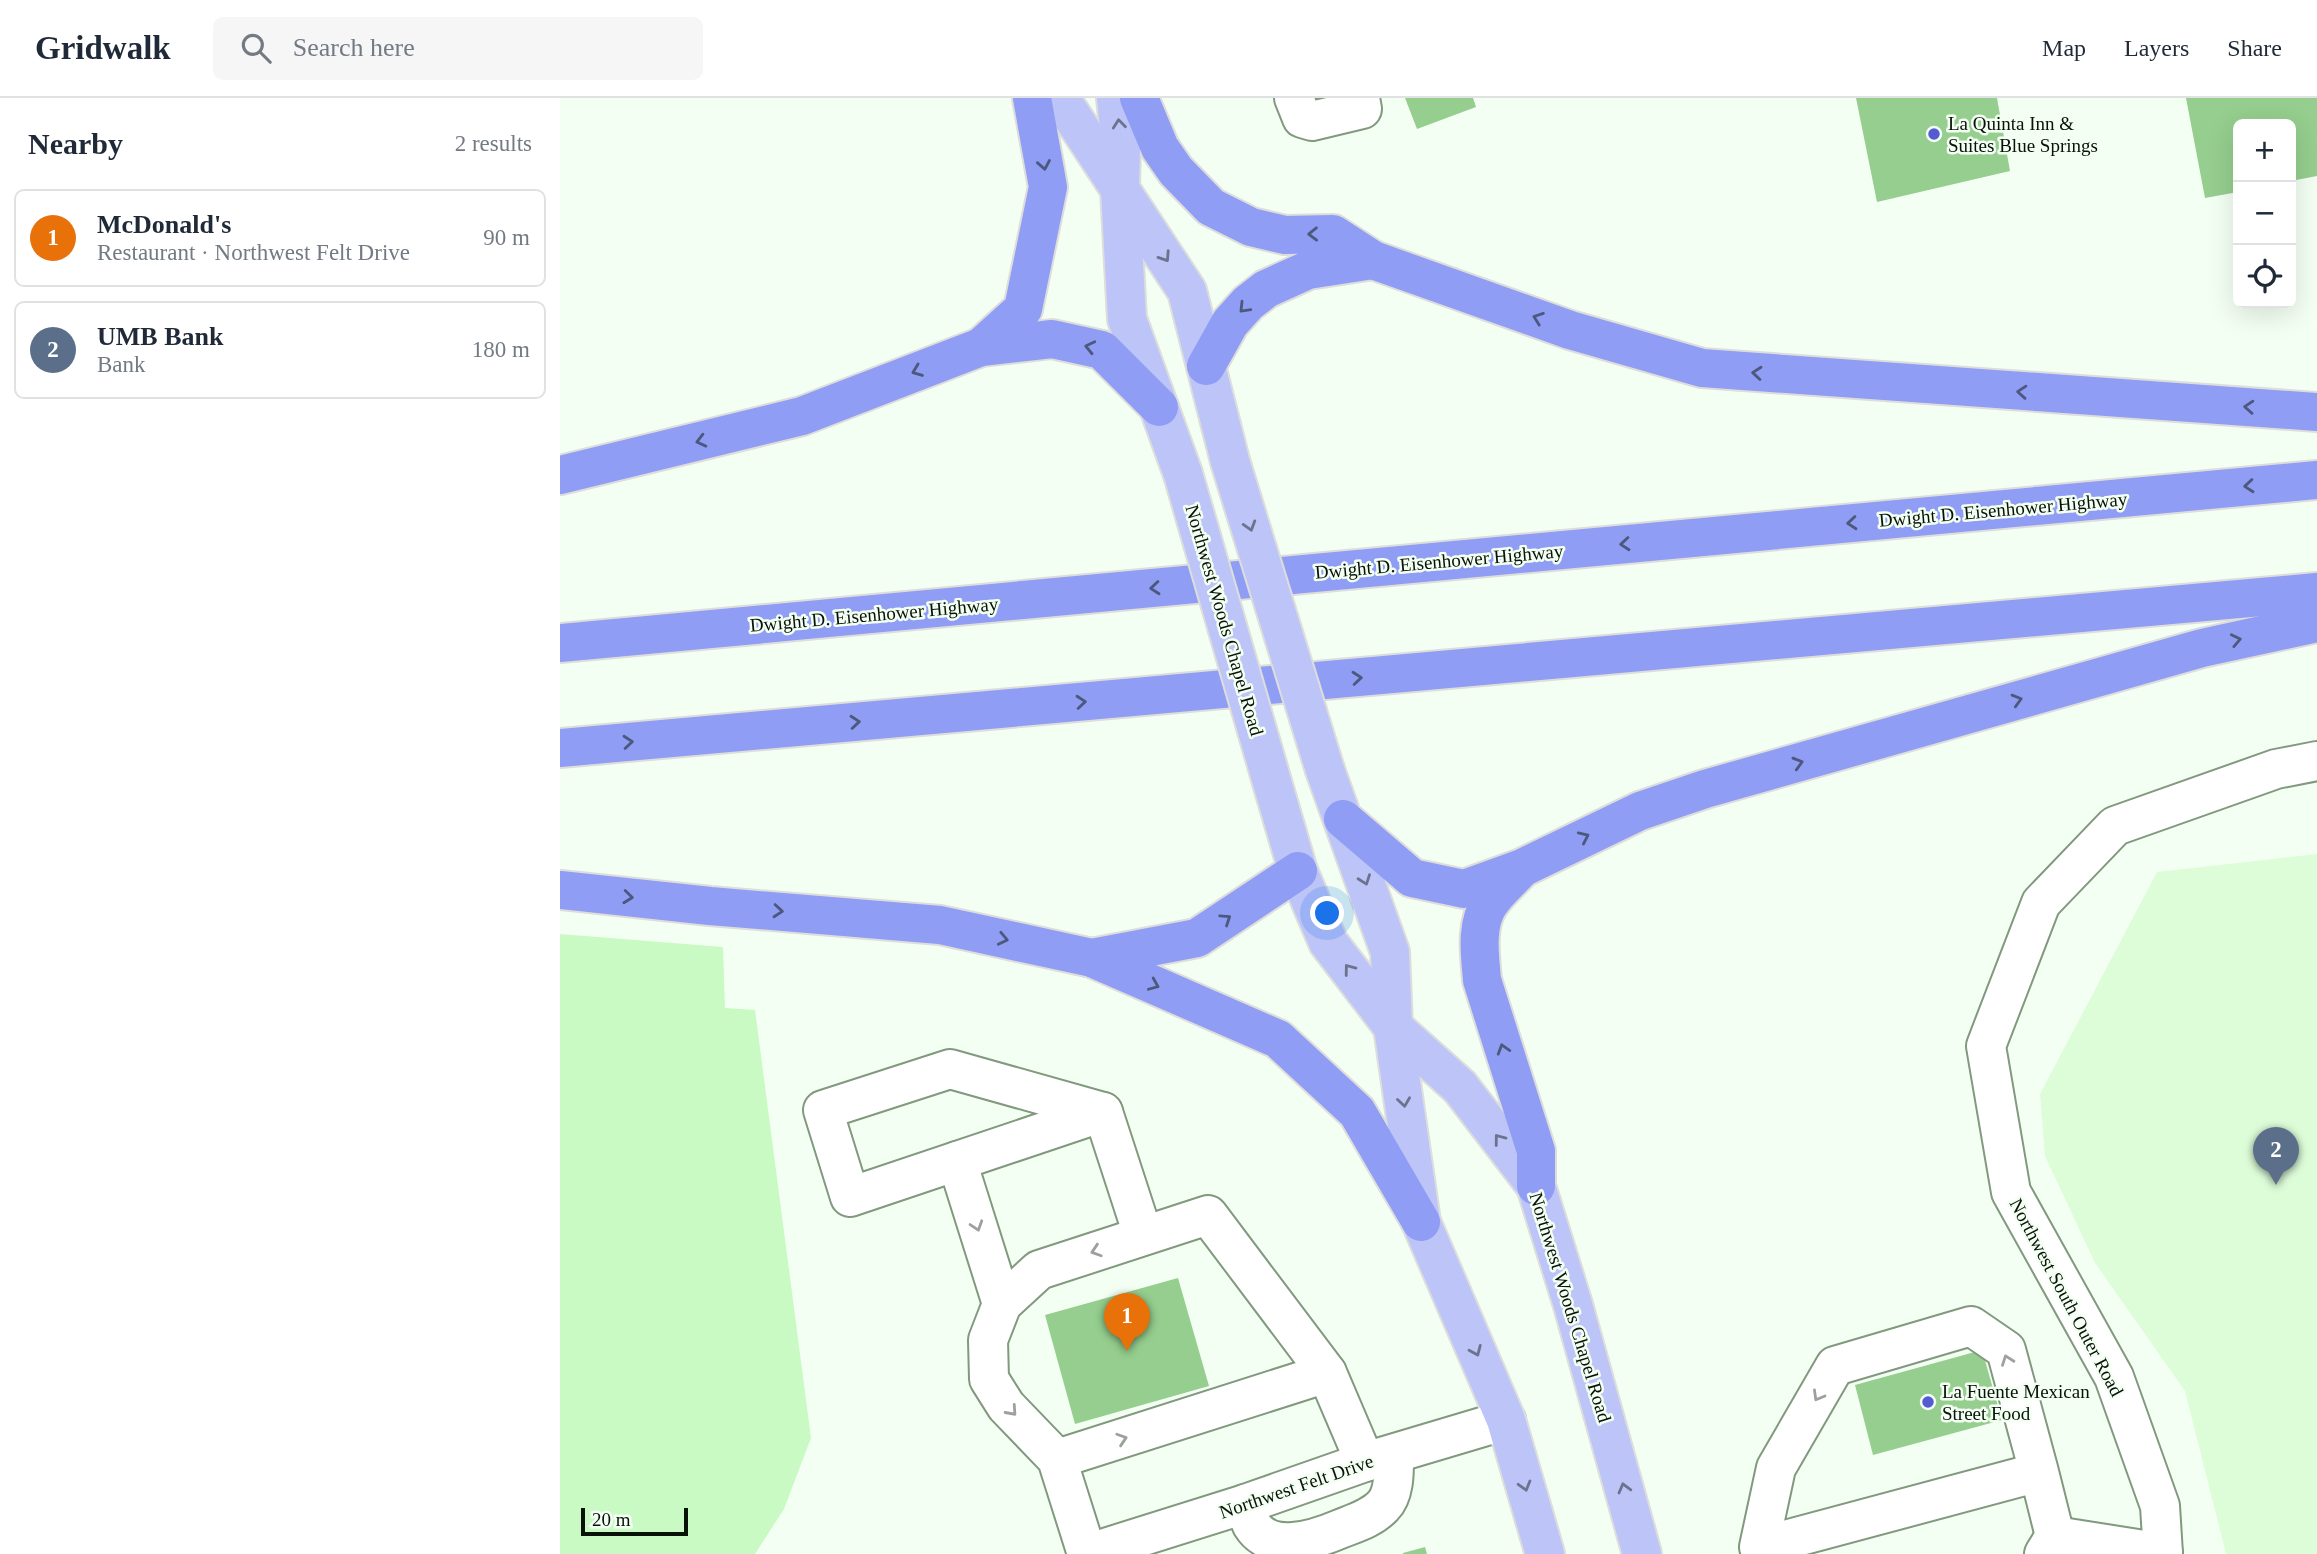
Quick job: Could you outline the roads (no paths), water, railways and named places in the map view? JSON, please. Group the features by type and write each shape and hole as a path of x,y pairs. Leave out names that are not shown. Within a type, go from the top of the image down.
{"highway":[{"path":"981,347 1023,309 1043,214 1048,187 1032,98"},
{"path":"1139,98 1160,148 1176,172 1212,208 1251,227 1284,235 1333,234 1373,260 1570,330 1702,368 2317,412"},
{"path":"1206,366 1230,323 1248,303 1266,289 1308,270 1373,260"},
{"path":"560,475 803,416 981,347 1052,339 1102,350 1159,407"},
{"name":"Dwight D. Eisenhower Highway","path":"560,643 2317,480"},
{"path":"560,748 2317,592"},
{"path":"1343,819 1412,878 1464,890 1522,867 1640,811 1705,789 2202,648 2317,623"},
{"path":"1522,867 1488,905 1480,930 1480,956 1482,980 1536,1151 1536,1186"},
{"path":"1092,958 1197,938 1298,871"},
{"path":"560,890 710,906 940,925 1092,958 1278,1039 1357,1112 1421,1222"}],"main road":[{"name":"Northwest Woods Chapel Road","path":"1060,98 1186,291 1230,461 1325,770 1390,952 1393,1027 1421,1222 1506,1420 1545,1554"},
{"name":"Northwest Woods Chapel Road","path":"1116,98 1121,146 1120,190 1127,318 1183,474 1298,871 1328,942 1393,1027 1460,1087 1536,1186 1573,1305 1642,1554"}],"street":[{"path":"1294,98 1302,118 1312,121 1362,109 1360,98"},
{"name":"Northwest South Outer Road","path":"2163,1554 2160,1506 2115,1377 2011,1192 1986,1046 2041,903 2115,826 2276,769 2317,761"},
{"path":"950,1069 1103,1112 850,1197 823,1110 950,1069"},
{"path":"1103,1112 1143,1236"},
{"path":"957,1161 1002,1304"},
{"path":"1086,1554 1057,1460 1006,1406 989,1379 988,1340 1002,1304 1039,1269 1208,1214 1327,1373 1379,1458 1389,1497 1384,1506 1368,1518 1315,1540 1267,1548 1252,1526 1245,1504"},
{"path":"2039,1472 1759,1548 1776,1468 1835,1366 1971,1326 2006,1350 2039,1472 2050,1545 2163,1554"},
{"path":"1057,1460 1327,1373"},
{"name":"Northwest Felt Drive","path":"1086,1554 1379,1458 1506,1420"}],"place":[{"name":"La Quinta Inn & Suites Blue Springs","path":"1934,134"},
{"name":"UMB Bank","path":"2276,1185"},
{"name":"McDonald's","path":"1127,1351"},
{"name":"La Fuente Mexican Street Food","path":"1928,1402"}]}
